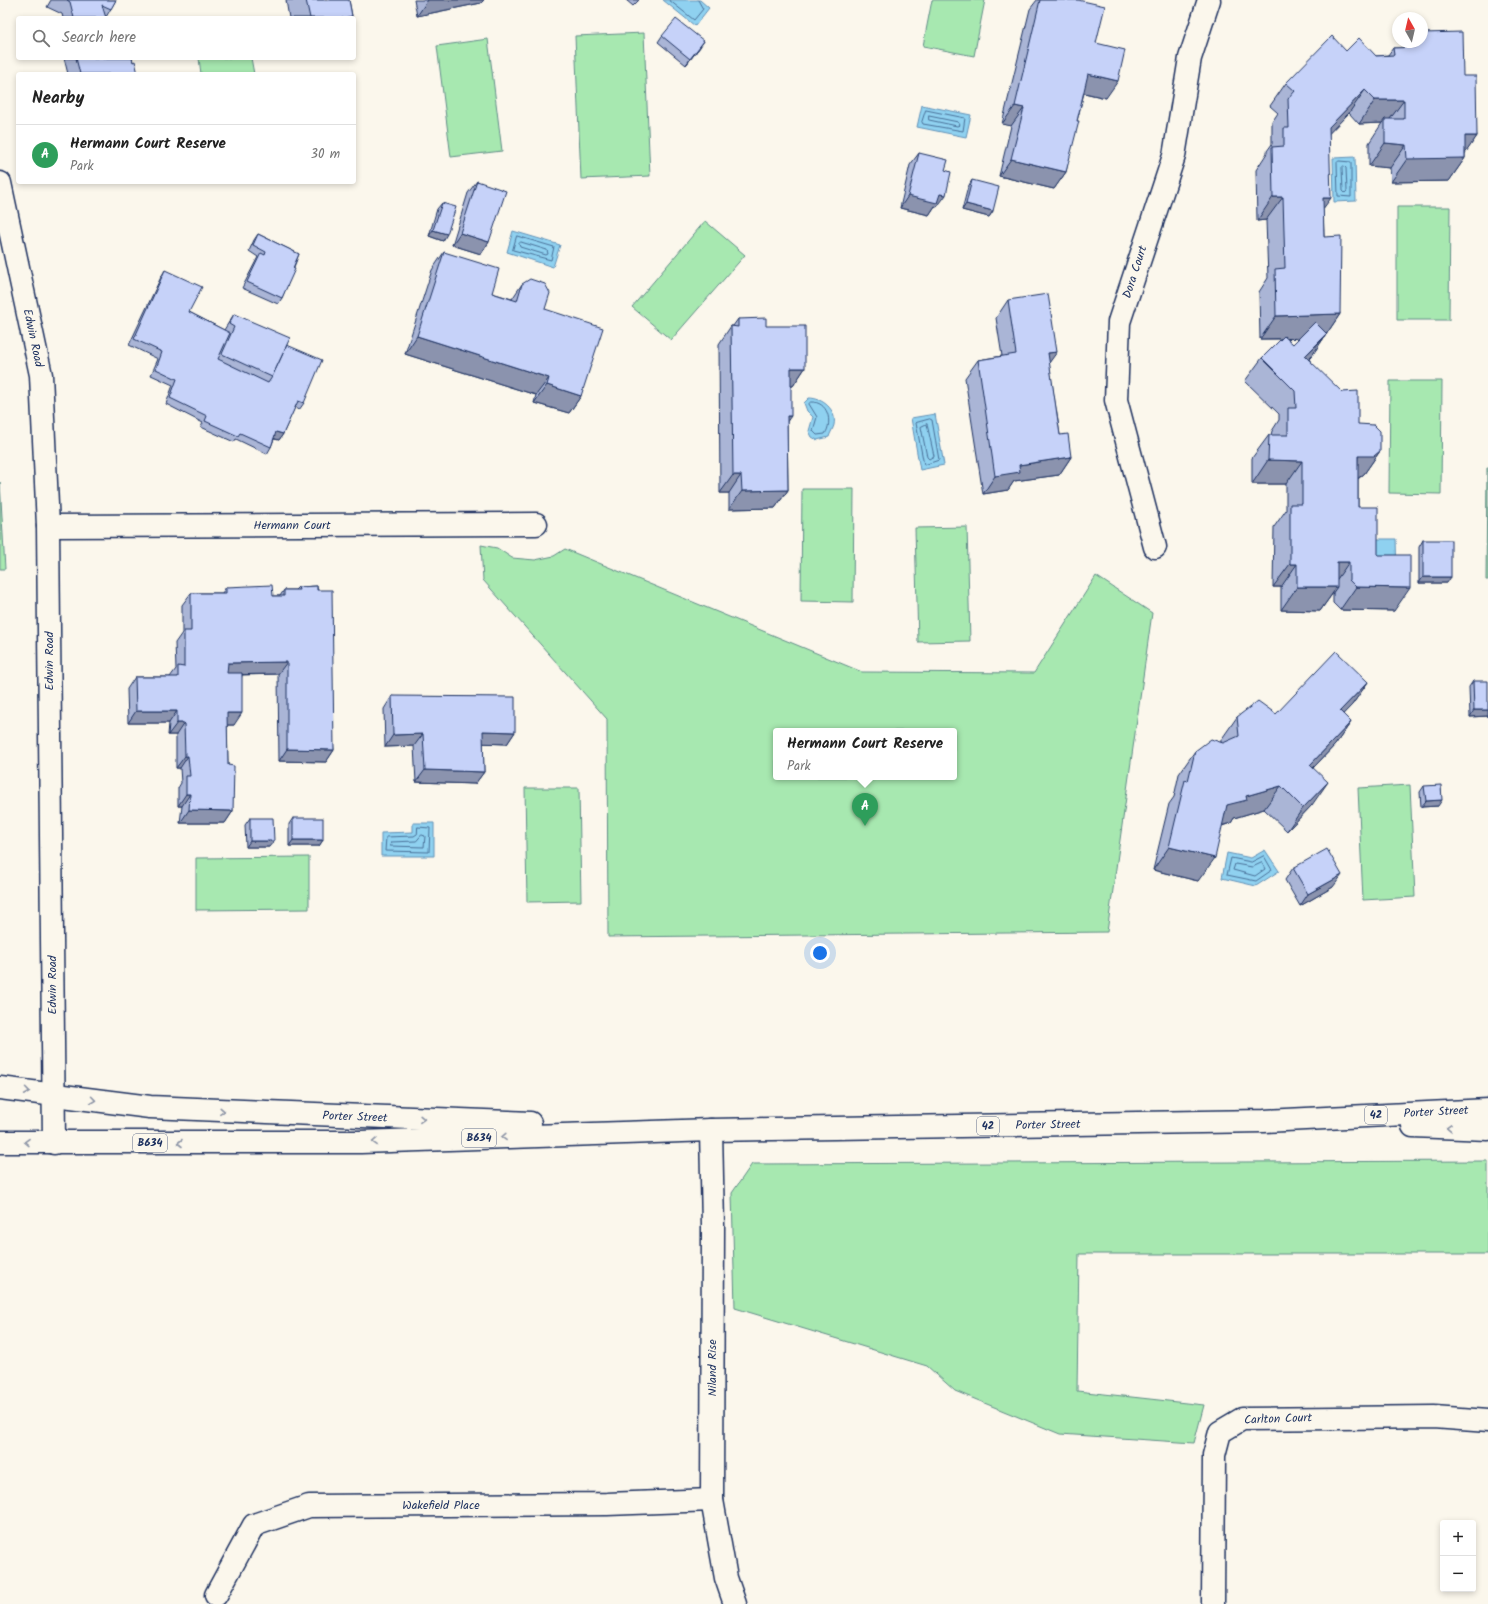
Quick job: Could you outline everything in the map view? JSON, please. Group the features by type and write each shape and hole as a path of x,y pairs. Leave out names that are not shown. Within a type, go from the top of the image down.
{"street":[{"name":"Dora Court","path":"1155,547 1116,400 1119,322 1174,156 1190,58 1209,0"},
{"name":"Edwin Road","path":"0,183 41,375 48,526 54,1143"},
{"name":"Hermann Court","path":"48,526 536,524"},
{"name":"Porter Street","path":"0,1088 150,1107 711,1130"},
{"name":"Porter Street","path":"0,1142 361,1142 711,1130 1264,1121 1488,1110"},
{"name":"Porter Street","path":"1264,1121 1488,1129"},
{"name":"Niland Rise","path":"711,1130 713,1226 712,1500 726,1578 735,1604"},
{"name":"Carlton Court","path":"1213,1604 1214,1455 1220,1432 1242,1419 1434,1417 1488,1422"},
{"name":"Wakefield Place","path":"216,1596 254,1525 309,1506 607,1504 712,1500"}],"green space":[{"path":"932,0 985,0 974,56 923,46"},
{"path":"644,33 650,176 581,179 575,36"},
{"path":"488,39 502,151 451,157 437,46"},
{"path":"199,60 251,60 254,72 201,72"},
{"path":"1397,207 1450,207 1449,320 1397,320"},
{"path":"705,221 745,255 671,340 632,307"},
{"path":"1390,381 1442,381 1441,494 1389,493"},
{"path":"1487,468 1488,580 1486,580"},
{"path":"0,482 5,569 0,569"},
{"path":"802,489 854,489 853,602 801,601"},
{"path":"967,527 970,641 918,642 915,528"},
{"path":"481,545 497,548 512,558 535,560 554,556 565,549 862,672 1034,673 1096,576 1152,613 1107,932 608,937 607,719 483,580"},
{"path":"1410,785 1415,897 1363,900 1358,788"},
{"path":"525,788 579,788 581,901 527,902"},
{"path":"309,857 309,909 196,910 196,858"},
{"path":"1488,1161 1488,1254 1079,1254 1077,1391 1204,1405 1194,1443 1060,1434 955,1391 927,1366 735,1308 732,1193 752,1164"}],"water":[{"path":"663,0 700,0 709,8 695,26"},
{"path":"922,105 971,115 966,137 917,127"},
{"path":"1355,157 1356,201 1334,202 1333,158"},
{"path":"513,231 560,245 553,267 507,252"},
{"path":"809,398 819,400 831,410 834,425 829,437 817,440 812,437 809,431 813,417 807,411 804,403"},
{"path":"935,414 944,465 920,470 911,418"},
{"path":"1364,539 1396,539 1397,577"},
{"path":"413,823 434,823 434,856 381,856 381,833 413,832"},
{"path":"1265,850 1279,871 1256,886 1222,878 1227,853 1251,858"}],"building":[{"path":"67,0 116,0 111,9 102,5 105,16 74,16 70,2"},
{"path":"306,0 349,0 352,16 310,16"},
{"path":"1040,0 1078,0 1105,6 1096,43 1125,50 1118,81 1088,74 1077,121 1079,121 1066,172 1011,159 1024,108 1015,106"},
{"path":"676,19 704,41 690,59 662,36"},
{"path":"1462,32 1463,76 1476,76 1477,136 1465,136 1465,158 1407,159 1406,145 1385,143 1385,119 1404,119 1404,100 1375,100 1365,90 1329,127 1331,198 1323,198 1324,237 1341,236 1340,314 1276,316 1275,269 1285,268 1283,197 1273,197 1272,147 1284,146 1284,128 1289,128 1288,99 1295,91 1286,83 1332,36 1346,51 1359,38 1376,56 1394,55 1393,48 1428,48 1428,33"},
{"path":"76,60 132,60 133,62 135,61 138,72 80,72"},
{"path":"919,153 948,160 945,170 951,172 946,195 940,194 937,203 908,196"},
{"path":"972,180 999,187 993,211 966,204"},
{"path":"477,181 506,191 489,242 460,233"},
{"path":"442,203 456,207 447,234 433,230"},
{"path":"258,234 299,254 293,268 295,269 282,298 247,282 261,253 265,255 266,252 253,245"},
{"path":"444,252 499,269 492,293 517,301 522,284 530,279 545,284 550,293 545,309 603,328 581,396 547,385 549,378 417,336"},
{"path":"165,270 202,287 189,312 230,333 218,359 268,383 287,345 322,360 304,403 298,401 283,434 276,432 271,447 240,433 238,436 205,421 207,416 170,398 177,379 156,369 162,352 134,339"},
{"path":"1048,294 1057,352 1048,353 1060,435 1068,434 1071,457 1019,465 1020,472 995,476 978,360 1016,354 1008,300"},
{"path":"234,314 290,338 272,377 222,354 234,327 229,324"},
{"path":"766,318 766,326 805,326 805,368 791,368 791,416 787,416 788,490 742,491 741,475 733,475 731,326 738,327 738,319"},
{"path":"1315,322 1327,334 1305,356 1342,392 1358,391 1358,424 1374,425 1380,431 1380,451 1374,456 1358,456 1358,507 1378,507 1378,555 1410,555 1410,588 1356,587 1349,580 1349,562 1337,562 1337,587 1297,587 1297,564 1290,564 1290,504 1302,504 1302,461 1268,460 1269,435 1288,435 1288,408 1296,408 1295,391 1262,358 1284,336 1293,344"},
{"path":"1423,540 1451,540 1451,577 1423,577"},
{"path":"272,585 273,596 284,596 284,590 299,590 298,587 317,586 317,590 332,590 334,750 287,749 287,662 228,663 227,673 242,673 242,713 227,713 228,765 234,766 233,811 189,810 190,794 186,794 186,776 190,776 188,756 185,756 184,723 177,723 177,711 136,711 135,677 178,677 178,666 184,667 184,631 191,631 191,593 226,593 226,587"},
{"path":"1336,651 1368,682 1340,711 1351,722 1310,765 1328,782 1303,808 1281,786 1246,796 1247,800 1227,805 1215,858 1169,847 1185,780 1188,781 1195,751 1211,739 1223,743 1239,736 1237,717 1258,701 1276,714"},
{"path":"1473,681 1488,681 1488,710 1474,710"},
{"path":"392,696 515,697 515,732 483,731 484,772 425,770 423,734 393,735"},
{"path":"1441,785 1442,800 1426,801 1424,786"},
{"path":"250,818 273,818 274,841 250,841"},
{"path":"293,818 323,818 323,840 293,840"},
{"path":"1327,849 1342,875 1308,894 1293,868"}],"place":[{"name":"Hermann Court Reserve","path":"865,826"}]}
